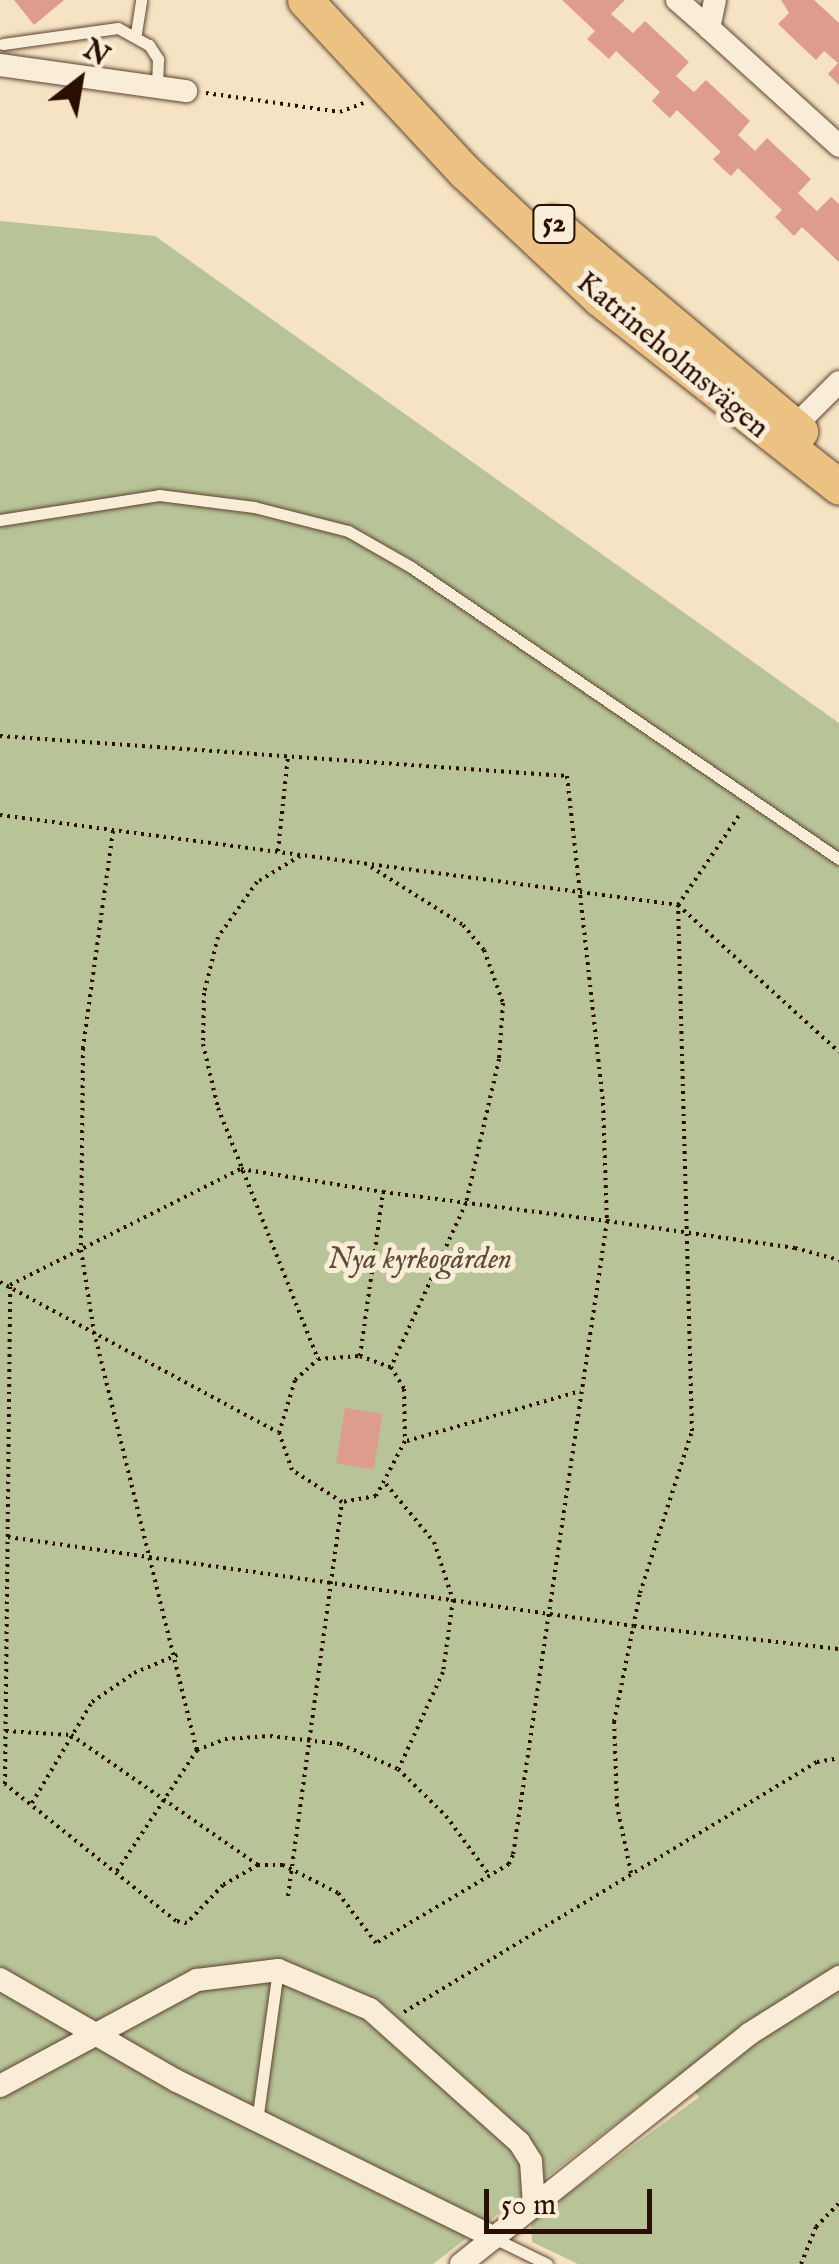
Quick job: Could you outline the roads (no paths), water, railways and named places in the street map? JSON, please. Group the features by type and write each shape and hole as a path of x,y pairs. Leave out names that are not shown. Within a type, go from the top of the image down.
{"main road":[{"name":"Katrineholmsvägen","path":"305,0 384,89 599,298 786,435 839,460"},
{"name":"Katrineholmsvägen","path":"336,0 400,74 550,221 839,487"}],"street":[{"path":"676,0 839,146"},
{"path":"709,28 715,0"},
{"path":"2,54 186,90"},
{"path":"786,435 839,382"},
{"path":"0,2086 88,2032 197,1980 278,1970 350,1998 386,2024 519,2142 531,2161 534,2206"},
{"path":"461,2264 749,2034 839,1977"},
{"path":"0,1979 88,2032 257,2121 494,2238"}],"lane":[{"path":"136,33 141,0"},
{"path":"2,54 118,28 136,33 158,59 157,87"},
{"path":"0,520 160,495 254,506 348,531 839,859"},
{"path":"257,2121 278,1970"},
{"path":"494,2238 547,2264"}],"park label":[{"name":"Nya kyrkogården","path":"420,1260"}]}
